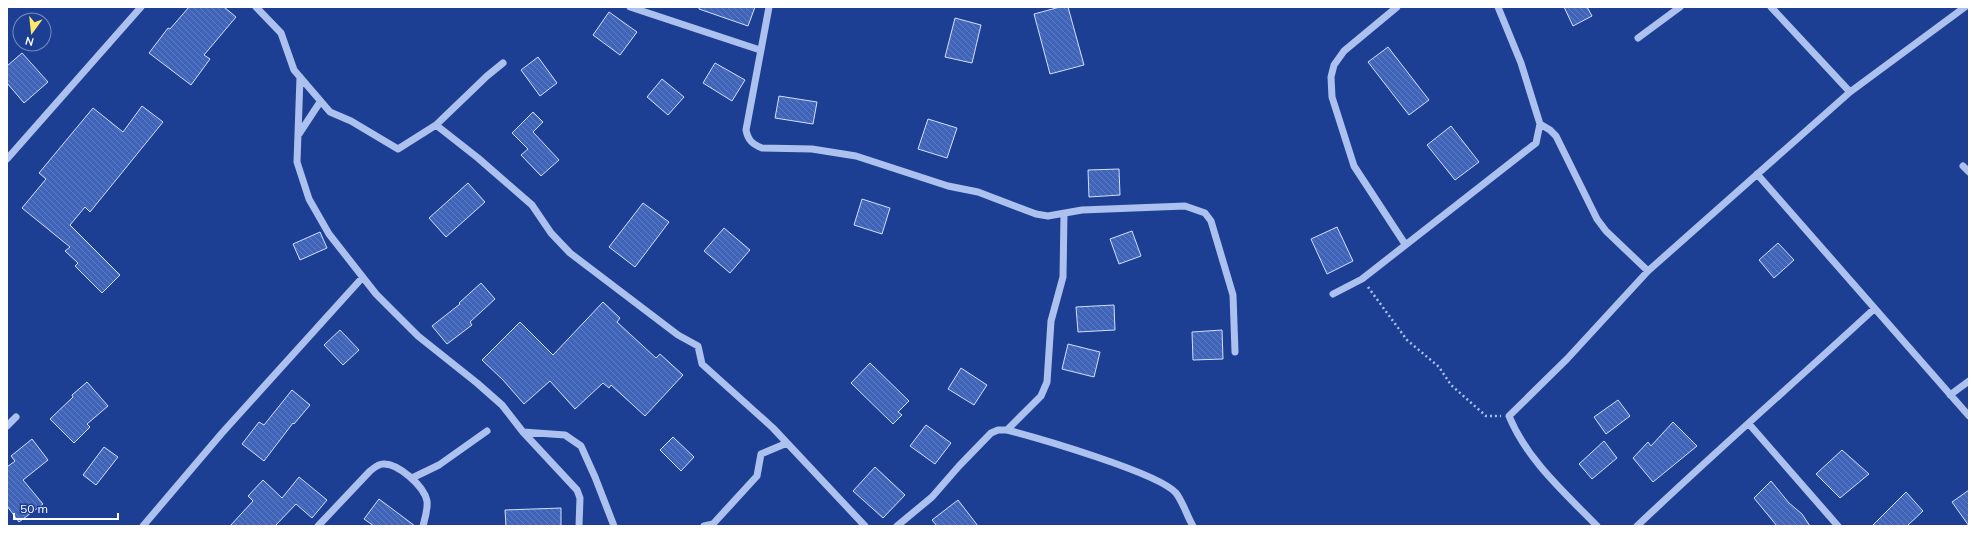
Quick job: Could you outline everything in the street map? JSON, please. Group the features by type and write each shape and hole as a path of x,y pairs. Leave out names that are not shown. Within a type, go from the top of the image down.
{"street":[{"path":"7,158 141,7"},
{"path":"256,7 282,33 292,65 320,102 330,112 351,121 398,149 436,125 487,76 503,63"},
{"path":"768,7 746,130 748,138 754,145 762,148 812,149 856,156 942,184 978,192 1036,214 1048,216 1082,210 1168,205 1186,206 1205,213 1211,221 1233,295 1235,352"},
{"path":"1397,7 1344,51 1334,65 1331,77 1332,97 1354,166 1405,244"},
{"path":"1333,294 1362,279 1536,143 1540,124 1520,63 1498,7"},
{"path":"1638,38 1680,7"},
{"path":"1771,7 1850,92"},
{"path":"1596,526 1536,461 1514,429 1509,416 1567,359 1648,271 1850,92 1965,7"},
{"path":"634,8 760,50"},
{"path":"300,77 297,162 309,199 328,234 362,278 418,336 477,383 502,406 523,432 577,490 580,498 578,526"},
{"path":"299,134 320,102"},
{"path":"1540,124 1556,136 1598,219 1606,231 1648,271"},
{"path":"436,125 478,158 532,205 551,233 570,253 678,335 698,346 702,364 787,443 865,526"},
{"path":"1963,166 1969,172"},
{"path":"1757,174 1969,416"},
{"path":"1007,430 1041,396 1047,382 1051,321 1063,277 1064,214"},
{"path":"143,526 222,433 362,278"},
{"path":"1637,526 1725,442 1749,424 1874,308"},
{"path":"1950,395 1969,381"},
{"path":"7,426 16,417"},
{"path":"1749,424 1838,526"},
{"path":"897,526 932,497 991,433 998,430 1007,430 1129,469 1168,486 1177,494 1193,526"},
{"path":"412,478 439,465 487,431"},
{"path":"523,432 565,435 581,446 614,526"},
{"path":"704,526 713,524 757,476 761,454 787,443"},
{"path":"318,526 376,466 390,464 412,478 424,492 427,508 423,526"}],"path":[{"path":"1362,279 1407,340 1439,367 1451,385 1460,394 1486,416 1509,416"}],"building":[{"path":"189,7 224,7 236,17 204,55 210,59 191,85 149,53 168,28 170,29"},
{"path":"699,7 755,7 748,26 699,9"},
{"path":"1060,7 1068,7 1084,65 1050,74 1034,14"},
{"path":"1564,7 1587,7 1592,16 1573,26"},
{"path":"609,12 637,32 620,55 593,35"},
{"path":"955,18 981,25 972,63 945,57"},
{"path":"1388,47 1429,100 1409,115 1368,62"},
{"path":"22,53 48,82 24,103 7,83 7,66"},
{"path":"538,57 557,83 540,96 521,70"},
{"path":"715,63 745,80 732,101 703,83"},
{"path":"662,79 684,97 668,115 647,97"},
{"path":"779,96 817,102 813,124 775,118"},
{"path":"142,106 163,122 90,212 85,207 70,225 120,275 102,293 75,266 78,263 65,251 70,247 22,208 46,179 39,173 93,108 123,132"},
{"path":"533,112 543,122 533,132 559,160 541,176 521,155 528,149 512,133"},
{"path":"928,119 957,128 947,158 918,149"},
{"path":"1451,126 1479,162 1455,180 1427,145"},
{"path":"1119,169 1120,195 1089,197 1088,170"},
{"path":"468,183 485,202 446,237 429,218"},
{"path":"862,199 890,208 882,234 854,225"},
{"path":"643,203 669,222 635,267 609,247"},
{"path":"1337,227 1353,261 1327,274 1311,239"},
{"path":"724,228 750,250 730,273 704,251"},
{"path":"1132,231 1141,256 1119,264 1110,239"},
{"path":"320,232 327,248 300,260 293,244"},
{"path":"1778,243 1794,260 1774,278 1759,260"},
{"path":"481,283 495,299 470,322 472,325 447,344 432,326 460,304 459,303"},
{"path":"603,302 620,318 617,322 656,358 660,354 683,375 645,416 611,385 609,388 603,383 575,409 550,381 524,404 503,380 482,360 520,322 553,355"},
{"path":"1114,305 1115,330 1078,332 1076,307"},
{"path":"340,330 359,350 343,365 324,345"},
{"path":"1222,330 1223,359 1193,360 1192,332"},
{"path":"1068,344 1100,352 1094,377 1062,369"},
{"path":"870,363 909,401 898,412 902,415 893,424 851,383"},
{"path":"961,368 987,385 974,405 948,389"},
{"path":"87,382 108,406 87,424 90,427 74,443 50,419 73,397 72,395"},
{"path":"292,390 310,405 294,424 293,423 264,461 242,444 259,422 264,425"},
{"path":"1618,400 1630,416 1606,434 1594,417"},
{"path":"1673,422 1697,446 1653,482 1633,458 1648,442 1651,446"},
{"path":"926,425 951,443 935,464 910,446"},
{"path":"673,437 694,457 681,471 660,450"},
{"path":"32,439 48,460 23,480 43,504 19,522 7,506 7,467 15,461 11,456"},
{"path":"1604,441 1617,458 1592,479 1579,464"},
{"path":"104,447 118,457 96,485 83,475"},
{"path":"1842,450 1869,474 1840,498 1816,474"},
{"path":"875,467 905,495 883,518 853,491"},
{"path":"299,477 327,500 312,518 296,504 275,526 230,526 253,501 248,496 263,480 282,498"},
{"path":"1771,481 1789,503 1802,514 1810,526 1777,526 1754,498"},
{"path":"1969,490 1969,526 1952,502"},
{"path":"1906,492 1923,511 1907,526 1872,526"},
{"path":"379,499 415,526 374,526 364,519"},
{"path":"958,500 978,526 937,526 932,520"},
{"path":"561,508 561,526 506,526 505,510"}]}
